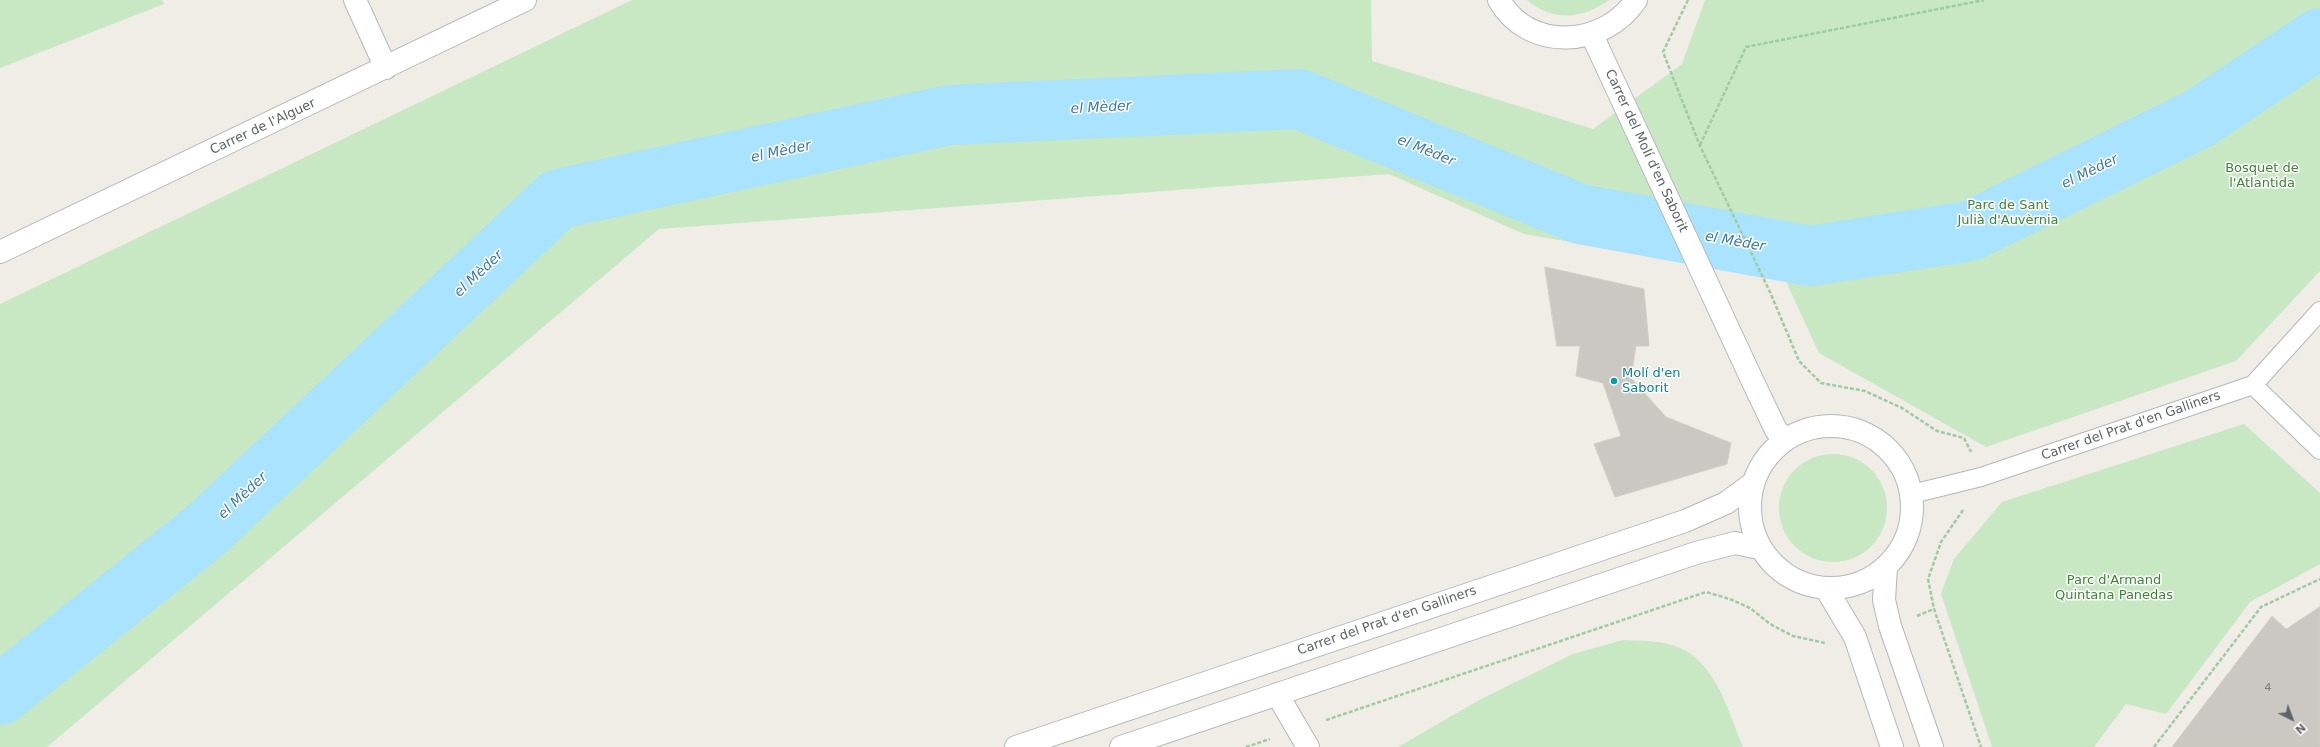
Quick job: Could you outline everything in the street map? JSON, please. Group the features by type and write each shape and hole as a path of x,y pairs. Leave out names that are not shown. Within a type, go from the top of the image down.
{"street":[{"path":"356,0 386,68"},
{"name":"Carrer de l'Alguer","path":"0,252 525,0"},
{"path":"1499,0 1503,7 1521,24 1543,34 1568,38 1592,35 1612,25 1629,10 1636,0"},
{"name":"Carrer del Molí d'en Saborit","path":"1592,35 1710,286 1752,382 1776,430 1785,439"},
{"path":"1839,426 1866,433 1889,450 1905,473 1912,494 1911,525 1901,548 1886,567 1865,581 1847,588 1827,590 1792,579 1770,563 1760,548 1752,530 1749,513 1752,484 1765,459 1785,439 1811,428 1839,426"},
{"name":"Carrer del Prat d'en Galliners","path":"1016,747 1685,521 1726,503 1752,484"},
{"path":"1121,747 1696,553 1735,543 1760,548"},
{"path":"1886,567 1884,600 1890,626 1932,747"},
{"path":"1827,590 1855,637 1892,747"},
{"path":"1277,694 1303,738"}],"lane":[{"name":"Carrer del Prat d'en Galliners","path":"1912,494 1981,477 2253,386 2320,311"},
{"path":"2253,386 2320,450"}],"path":[{"path":"1688,0 1663,52 1700,146 1770,292 1799,361 1821,383 1865,391 1902,408 1937,431 1964,438 1981,477"},
{"path":"1700,146 1746,47 1984,0"},
{"path":"1969,507 1962,510 1941,542 1928,579 1934,609 1981,747"},
{"path":"2154,747 2260,607 2320,579"},
{"path":"1246,747 1303,738 1706,592 1730,599 1750,608 1770,624 1792,636 1830,644"}],"green space":[{"path":"0,0 162,0 164,4 0,68"},
{"name":"Parc de Sant Julià d'Auvèrnia","path":"632,0 1371,0 1372,61 1593,129 1682,64 1705,0 2320,0 2320,271 2236,361 1986,447 1819,353 1785,279 1524,234 1389,174 659,229 47,747 0,747 0,304"},
{"path":"1527,0 1609,0 1589,11 1578,14 1558,15 1547,12"},
{"name":"Parc d'Armand Quintana Panedas","path":"2244,424 2320,493 2320,564 2250,602 2166,714 2126,704 2094,747 1992,747 1941,594 1954,559 2002,502"},
{"path":"1833,454 1854,458 1871,470 1883,487 1887,508 1883,529 1871,546 1854,558 1833,562 1812,558 1795,546 1783,529 1779,508 1783,487 1795,470 1812,458"},
{"path":"1623,640 1666,643 1687,652 1699,661 1710,673 1718,687 1743,747 1398,747 1481,699 1573,654"}],"building":[{"name":"Molí d'en Saborit","path":"1545,267 1644,289 1649,346 1636,346 1631,378 1666,417 1731,443 1727,464 1615,497 1594,444 1621,436 1603,383 1576,376 1580,346 1557,346"},
{"path":"2320,607 2320,747 2172,747 2272,616 2286,629"}],"waterway":[{"name":"el Mèder","path":"0,695 206,530 558,199 949,115 1299,99 1580,214 1810,256 1970,231 2200,118 2320,38"}],"place":[{"name":"Molí d'en Saborit","path":"1614,381"}],"park label":[{"name":"Bosquet de l'Atlantida","path":"2262,176"}]}
